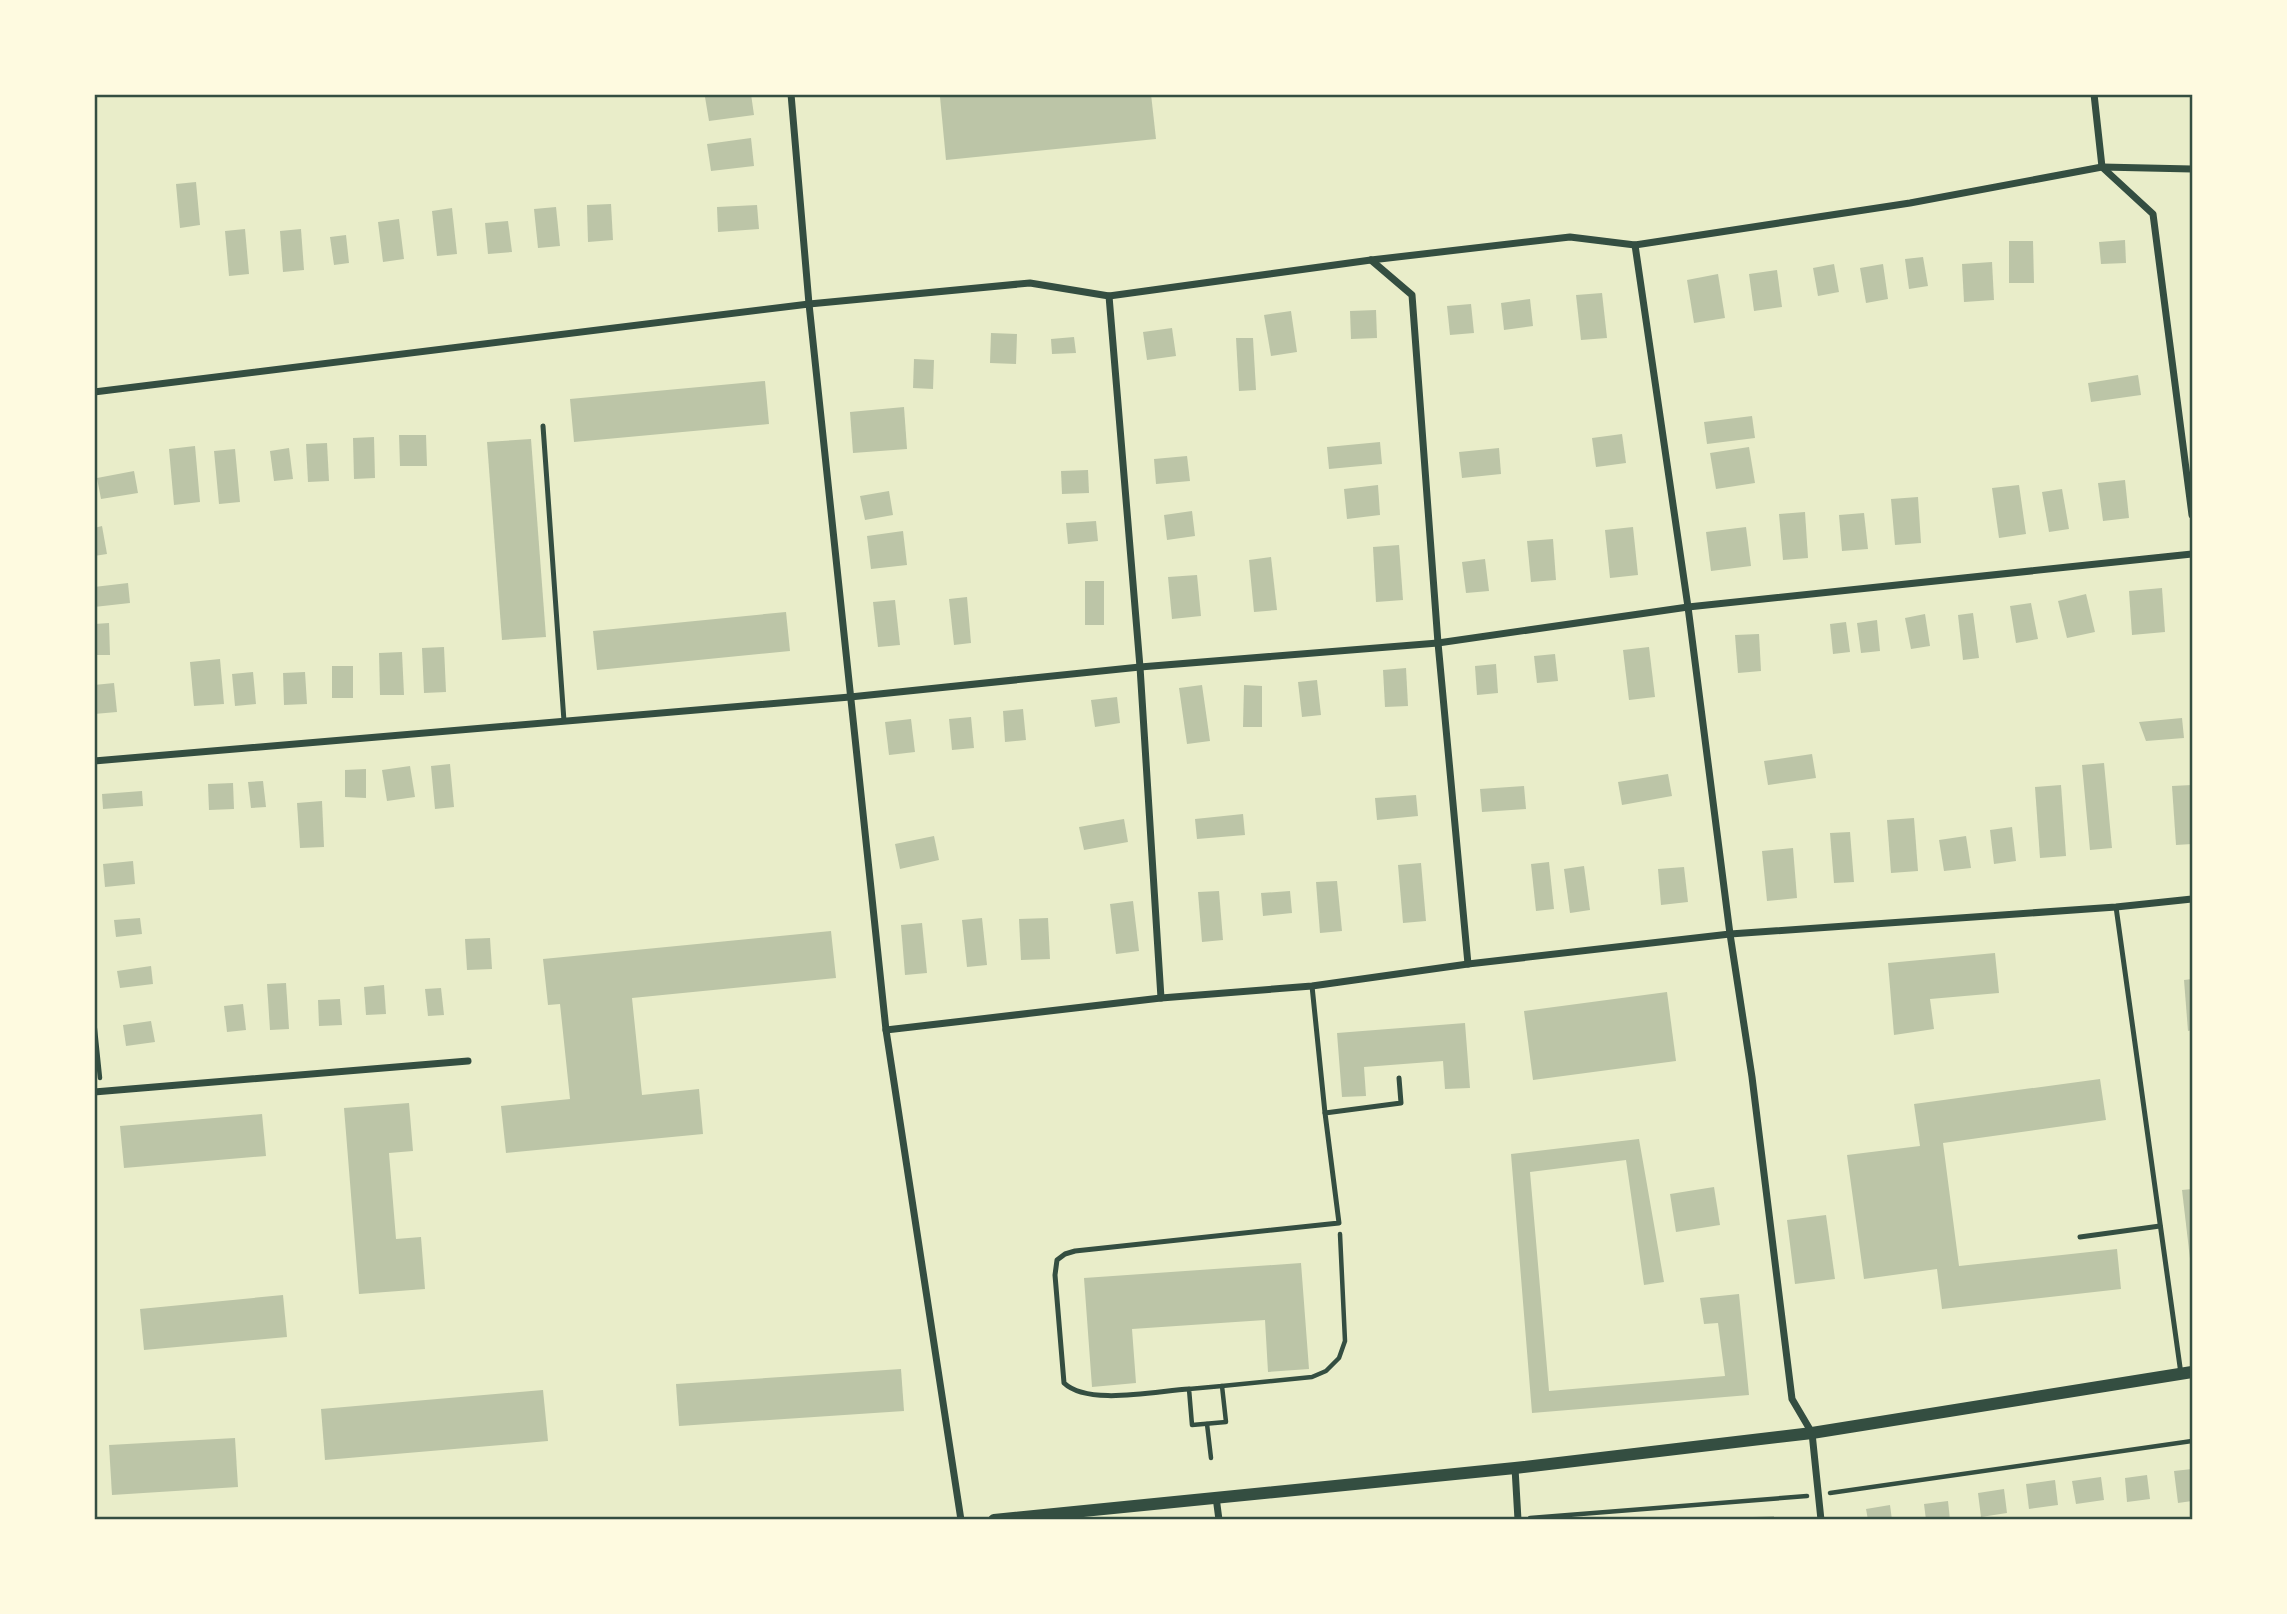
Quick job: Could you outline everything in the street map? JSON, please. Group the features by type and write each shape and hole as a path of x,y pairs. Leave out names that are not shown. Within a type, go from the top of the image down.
{"street":[{"path":"791,94 809,304 886,1030 961,1520"},
{"path":"2094,94 2102,167 2153,214 2193,515"},
{"path":"94,392 809,304 1030,283 1108,296 1371,260 1570,237 1635,245 1910,203 2102,167 2193,169"},
{"path":"1635,245 1752,1077 1792,1399 1812,1433 1821,1520"},
{"path":"1371,260 1412,295 1438,643 1468,964"},
{"path":"1108,296 1140,667 1161,998"},
{"path":"94,761 850,697 1140,667 1438,643 1688,607 2193,554"},
{"path":"886,1030 1161,998 1312,986 1468,964 1730,934 2116,907 2193,899"},
{"path":"98,1092 468,1060"},
{"path":"994,1520 1515,1468 1812,1433 2187,1373"},
{"path":"1515,1468 1518,1519"},
{"path":"1216,1497 1219,1520"}],"lane":[{"path":"543,426 564,721"},
{"path":"2116,907 2160,1226 2187,1373"},
{"path":"1189,1389 1102,1396 1070,1389 1064,1383 1055,1275 1057,1260 1075,1251 1339,1223 1312,986"},
{"path":"1325,1113 1401,1103 1399,1078"},
{"path":"2080,1237 2160,1226"}],"path":[{"path":"94,1020 98,1092"},
{"path":"1222,1385 1226,1422 1192,1425 1189,1389 1222,1385 1312,1377 1326,1371 1339,1358 1345,1341 1339,1223"},
{"path":"1207,1424 1211,1458"},
{"path":"1518,1519 1818,1495 2193,1441"}],"building":[{"path":"751,94 754,115 709,121 705,97"},
{"path":"969,94 1151,94 1156,139 946,160 940,97"},
{"path":"751,138 754,166 711,171 707,144"},
{"path":"196,182 200,225 180,228 176,184"},
{"path":"611,204 613,240 588,242 587,205"},
{"path":"757,205 759,229 718,232 717,207"},
{"path":"556,207 560,246 538,248 534,209"},
{"path":"452,208 457,254 437,256 432,211"},
{"path":"399,219 404,259 383,262 378,222"},
{"path":"508,221 512,252 488,254 485,223"},
{"path":"245,229 249,274 229,276 225,231"},
{"path":"301,229 304,270 283,272 280,231"},
{"path":"346,235 349,263 334,265 330,237"},
{"path":"2125,240 2126,263 2101,264 2099,242"},
{"path":"2009,241 2033,241 2034,283 2009,283"},
{"path":"1923,257 1928,286 1909,289 1905,259"},
{"path":"1992,262 1994,300 1964,302 1962,264"},
{"path":"1834,264 1839,292 1818,296 1813,268"},
{"path":"1883,264 1888,299 1866,303 1860,268"},
{"path":"1777,270 1782,307 1754,311 1749,274"},
{"path":"1718,274 1725,318 1694,323 1687,280"},
{"path":"1602,293 1607,338 1581,340 1576,295"},
{"path":"1530,299 1533,326 1504,330 1501,303"},
{"path":"1471,304 1474,333 1450,335 1447,306"},
{"path":"1376,310 1377,338 1351,339 1350,311"},
{"path":"1291,311 1297,352 1271,356 1264,315"},
{"path":"1172,328 1176,356 1147,360 1143,332"},
{"path":"991,333 1017,334 1016,364 990,363"},
{"path":"1074,337 1076,353 1052,354 1051,339"},
{"path":"1236,338 1253,338 1256,390 1239,391"},
{"path":"914,359 934,360 933,389 913,388"},
{"path":"2138,375 2141,395 2091,402 2088,383"},
{"path":"765,381 769,424 574,442 570,399"},
{"path":"904,407 907,449 853,453 850,412"},
{"path":"1752,416 1755,438 1707,444 1704,422"},
{"path":"1622,434 1626,463 1596,467 1592,438"},
{"path":"399,435 426,435 427,466 400,466"},
{"path":"374,437 375,478 354,479 353,438"},
{"path":"531,439 546,637 502,640 487,442"},
{"path":"1380,442 1382,464 1329,469 1327,447"},
{"path":"327,443 329,481 308,482 306,444"},
{"path":"195,446 200,502 174,505 169,449"},
{"path":"1749,447 1755,483 1716,489 1710,453"},
{"path":"289,448 293,479 274,481 270,451"},
{"path":"1499,448 1501,474 1462,478 1459,452"},
{"path":"235,449 240,502 219,504 214,451"},
{"path":"1187,456 1190,481 1156,484 1154,459"},
{"path":"1088,470 1089,493 1062,494 1061,471"},
{"path":"134,471 138,493 101,499 97,478"},
{"path":"2125,480 2129,518 2103,521 2098,483"},
{"path":"1378,485 1380,515 1347,519 1344,489"},
{"path":"2019,485 2026,534 1999,538 1992,488"},
{"path":"2062,489 2069,529 2049,532 2042,492"},
{"path":"889,491 893,515 865,520 860,496"},
{"path":"1918,497 1921,543 1895,545 1891,499"},
{"path":"1192,511 1195,536 1167,540 1164,515"},
{"path":"1805,512 1808,558 1783,560 1779,514"},
{"path":"1864,513 1868,549 1842,551 1839,515"},
{"path":"1096,521 1098,541 1068,544 1066,523"},
{"path":"102,526 107,554 94,556 94,528"},
{"path":"1633,527 1638,575 1610,578 1605,530"},
{"path":"1746,527 1751,566 1711,571 1706,532"},
{"path":"903,531 907,565 871,569 867,536"},
{"path":"1553,539 1556,580 1531,582 1527,541"},
{"path":"1399,545 1403,600 1376,602 1373,547"},
{"path":"1271,557 1277,610 1254,612 1249,560"},
{"path":"1485,559 1489,591 1466,593 1462,562"},
{"path":"1197,575 1201,616 1172,619 1168,577"},
{"path":"1085,581 1104,581 1104,625 1085,625"},
{"path":"128,583 130,603 94,607 94,587"},
{"path":"2162,588 2165,632 2132,635 2129,591"},
{"path":"2086,594 2095,632 2067,638 2058,601"},
{"path":"967,597 971,643 954,645 949,599"},
{"path":"895,600 900,645 878,647 873,602"},
{"path":"2031,603 2038,639 2016,643 2010,606"},
{"path":"786,612 790,651 597,670 593,631"},
{"path":"1973,613 1979,658 1963,660 1958,615"},
{"path":"1925,614 1930,646 1911,649 1905,618"},
{"path":"1877,620 1880,651 1861,653 1857,623"},
{"path":"1846,622 1850,652 1833,654 1830,624"},
{"path":"109,623 110,655 94,655 94,624"},
{"path":"1759,634 1761,671 1738,673 1735,635"},
{"path":"444,647 446,692 424,693 422,648"},
{"path":"1649,647 1655,697 1629,700 1623,650"},
{"path":"402,652 404,695 380,695 379,653"},
{"path":"1555,654 1558,681 1537,683 1534,656"},
{"path":"220,659 224,704 194,706 190,662"},
{"path":"1496,664 1498,693 1477,695 1475,666"},
{"path":"332,666 353,666 353,698 332,698"},
{"path":"1406,668 1408,706 1385,707 1383,670"},
{"path":"253,672 256,704 235,706 232,674"},
{"path":"305,672 307,704 284,705 283,673"},
{"path":"1317,680 1321,715 1302,717 1298,682"},
{"path":"114,683 117,712 94,714 94,685"},
{"path":"1202,685 1210,741 1187,744 1179,688"},
{"path":"1244,685 1262,686 1262,727 1243,727"},
{"path":"1117,697 1120,723 1095,727 1091,700"},
{"path":"1023,709 1026,740 1005,742 1003,711"},
{"path":"971,717 974,748 952,750 949,719"},
{"path":"2182,718 2184,738 2146,741 2139,722"},
{"path":"911,719 915,752 889,755 885,722"},
{"path":"1812,754 1816,778 1768,785 1764,761"},
{"path":"2104,763 2112,848 2090,850 2082,765"},
{"path":"450,764 454,807 435,809 431,766"},
{"path":"410,766 415,797 387,801 382,770"},
{"path":"366,769 366,798 345,797 345,770"},
{"path":"1668,774 1672,796 1622,805 1618,782"},
{"path":"263,781 266,807 251,808 248,782"},
{"path":"233,783 234,809 209,810 208,784"},
{"path":"2061,785 2066,856 2040,858 2035,787"},
{"path":"2192,785 2192,844 2176,845 2172,786"},
{"path":"1524,786 1526,809 1482,812 1480,789"},
{"path":"142,791 143,806 103,809 102,794"},
{"path":"1416,795 1418,816 1377,820 1375,798"},
{"path":"322,801 324,847 300,848 297,803"},
{"path":"1243,814 1245,835 1197,839 1195,819"},
{"path":"1914,818 1918,871 1891,873 1887,820"},
{"path":"1124,819 1128,842 1084,850 1079,827"},
{"path":"2012,827 2016,861 1994,864 1990,830"},
{"path":"1850,832 1854,882 1834,883 1830,833"},
{"path":"934,836 939,860 900,869 895,844"},
{"path":"1966,836 1971,868 1944,871 1939,840"},
{"path":"1793,848 1797,898 1767,901 1762,851"},
{"path":"133,861 135,884 105,887 103,864"},
{"path":"1549,862 1554,909 1536,911 1531,864"},
{"path":"1421,863 1426,921 1403,923 1398,865"},
{"path":"1584,866 1590,910 1570,913 1564,869"},
{"path":"1684,867 1688,902 1661,905 1658,869"},
{"path":"1337,881 1342,931 1320,933 1316,882"},
{"path":"1219,891 1223,940 1202,942 1198,892"},
{"path":"1290,891 1292,913 1263,916 1261,893"},
{"path":"1133,901 1139,951 1116,954 1110,904"},
{"path":"140,918 142,934 116,937 114,920"},
{"path":"982,918 987,965 967,967 962,920"},
{"path":"1048,918 1050,959 1021,960 1019,919"},
{"path":"922,923 927,973 905,975 901,925"},
{"path":"831,931 836,978 632,998 642,1095 699,1089 703,1134 506,1153 501,1106 570,1099 560,1004 548,1005 543,959"},
{"path":"490,938 492,969 467,970 465,939"},
{"path":"1995,953 1999,993 1930,999 1934,1029 1894,1035 1888,963"},
{"path":"151,966 153,984 120,988 117,971"},
{"path":"2192,979 2192,1030 2188,1031 2184,980"},
{"path":"286,983 289,1029 270,1030 267,984"},
{"path":"384,985 386,1014 366,1015 364,987"},
{"path":"441,988 444,1015 428,1016 425,989"},
{"path":"1667,992 1676,1061 1533,1080 1524,1011"},
{"path":"340,999 342,1025 319,1026 318,1000"},
{"path":"243,1004 246,1030 227,1032 224,1006"},
{"path":"151,1021 155,1042 126,1046 123,1025"},
{"path":"1465,1023 1470,1088 1445,1089 1443,1061 1364,1067 1366,1096 1342,1097 1337,1033"},
{"path":"2100,1079 2106,1120 1943,1143 1959,1266 2117,1249 2121,1289 1942,1309 1937,1269 1864,1279 1847,1155 1920,1146 1914,1104"},
{"path":"409,1103 413,1151 389,1153 396,1239 421,1237 425,1289 359,1294 344,1108"},
{"path":"262,1114 266,1156 124,1168 120,1126"},
{"path":"1639,1139 1664,1282 1644,1285 1626,1160 1530,1172 1549,1391 1725,1376 1718,1323 1704,1324 1700,1298 1739,1294 1749,1395 1532,1413 1511,1154"},
{"path":"1714,1187 1720,1225 1676,1232 1670,1194"},
{"path":"2192,1189 2192,1267 2191,1267 2182,1190"},
{"path":"1826,1215 1835,1279 1795,1284 1787,1220"},
{"path":"1301,1263 1309,1369 1268,1372 1265,1320 1132,1329 1136,1383 1092,1387 1084,1278"},
{"path":"283,1295 287,1337 144,1350 140,1309"},
{"path":"901,1369 904,1411 679,1426 676,1384"},
{"path":"543,1390 548,1441 325,1460 321,1409"},
{"path":"235,1438 238,1487 112,1495 109,1445"},
{"path":"2192,1469 2192,1501 2178,1503 2174,1471"},
{"path":"2147,1475 2150,1499 2127,1502 2125,1478"},
{"path":"2101,1477 2104,1500 2076,1504 2072,1481"},
{"path":"2055,1480 2058,1505 2029,1509 2026,1484"},
{"path":"2004,1489 2007,1513 1981,1517 1978,1493"},
{"path":"1948,1501 1950,1520 1926,1520 1924,1504"},
{"path":"1890,1505 1892,1520 1868,1520 1866,1509"},
{"path":"1774,1516 1774,1520 1753,1520 1753,1517"}]}
